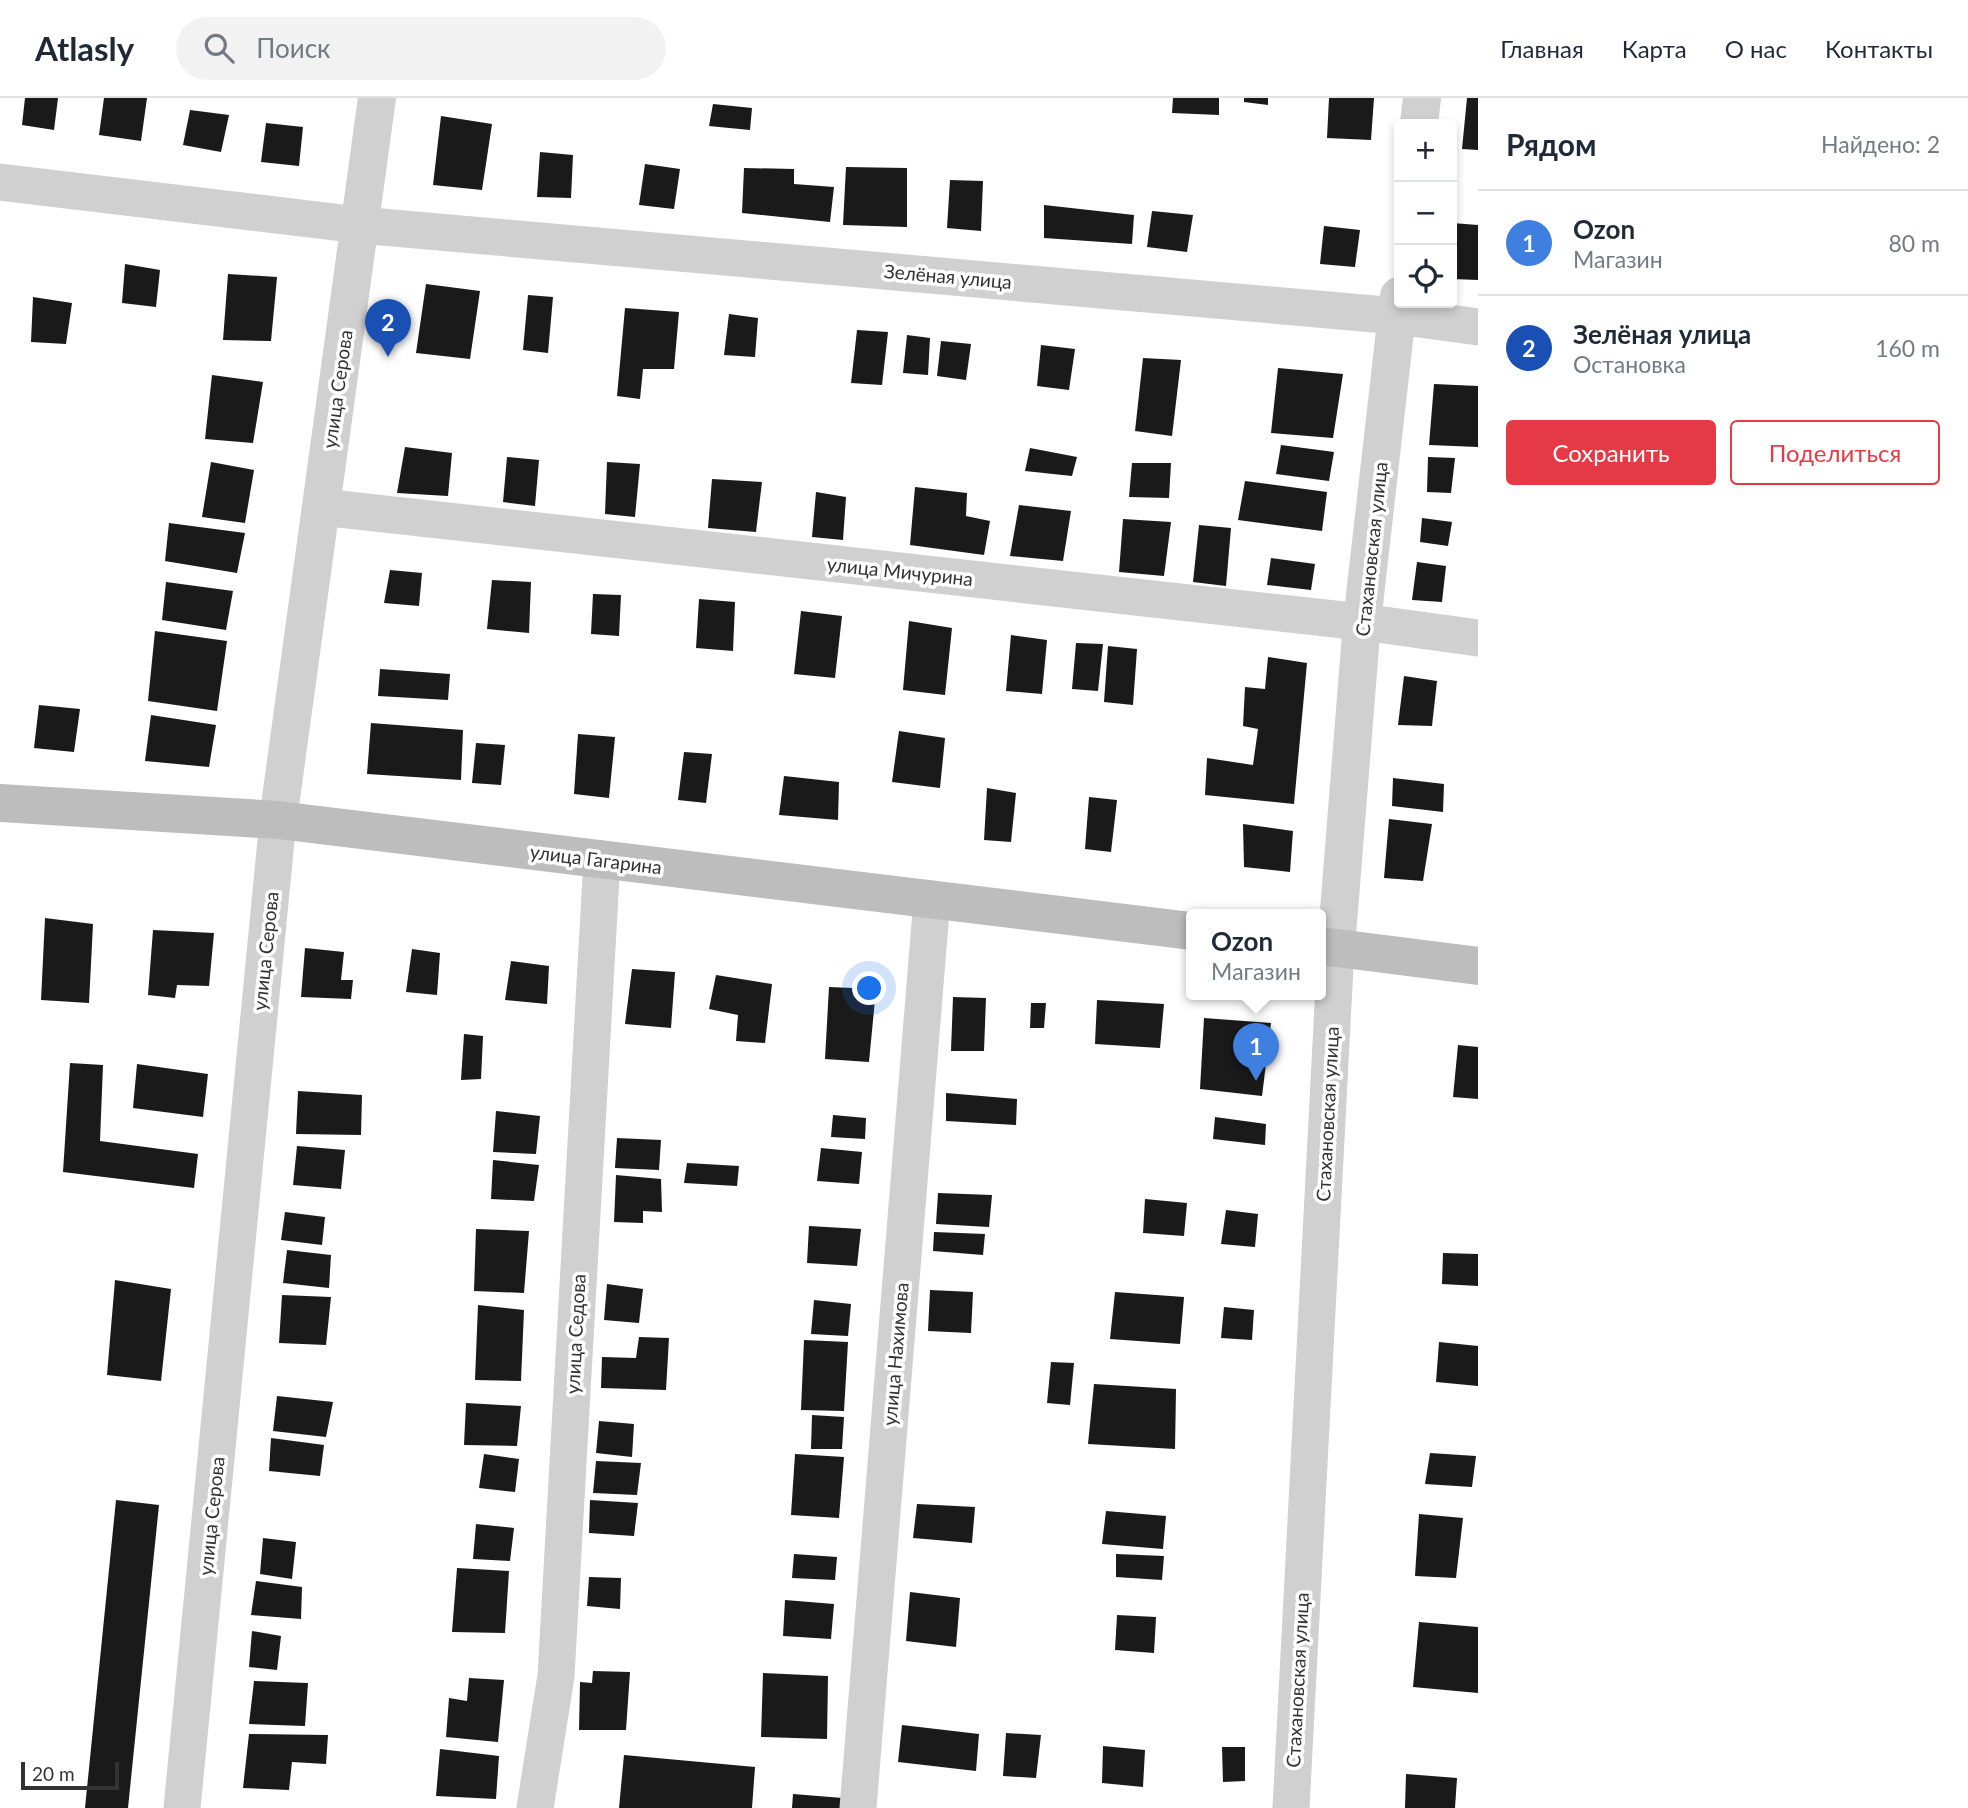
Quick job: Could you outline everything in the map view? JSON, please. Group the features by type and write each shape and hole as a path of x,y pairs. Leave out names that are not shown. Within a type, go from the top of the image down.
{"main road":[{"name":"улица Гагарина","path":"0,803 278,820 1186,930"},
{"path":"1328,947 1478,965"}],"street":[{"name":"улица Серова","path":"182,1808 278,820 377,98"},
{"path":"1420,119 1422,98"},
{"name":"Зелёная улица","path":"0,182 359,225 1394,306"},
{"name":"Стахановская улица","path":"1326,994 1328,947 1362,622 1398,308"},
{"name":"Зелёная улица","path":"1406,308 1478,327"},
{"name":"улица Мичурина","path":"321,508 1362,622 1478,638"},
{"name":"улица Седова","path":"535,1808 556,1676 602,859"},
{"name":"улица Нахимова","path":"867,1807 932,899"},
{"name":"Стахановская улица","path":"1291,1808 1326,1000"}],"building":[{"path":"25,98 58,98 54,130 22,125"},
{"path":"104,98 147,98 141,141 99,135"},
{"path":"1173,98 1219,98 1219,115 1172,113"},
{"path":"1244,98 1268,98 1268,105 1244,102"},
{"path":"1329,98 1374,98 1371,140 1327,138"},
{"path":"1467,98 1478,98 1478,150 1462,149"},
{"path":"713,104 752,108 750,130 709,126"},
{"path":"190,110 229,115 221,152 183,145"},
{"path":"441,116 492,124 482,190 433,185"},
{"path":"266,123 303,127 299,166 261,162"},
{"path":"540,152 573,155 571,198 537,197"},
{"path":"645,164 680,169 674,209 639,205"},
{"path":"846,167 907,168 907,227 843,225"},
{"path":"744,168 794,169 794,184 834,187 830,222 742,213"},
{"path":"950,180 983,181 981,231 947,228"},
{"path":"1044,205 1134,215 1132,244 1044,238"},
{"path":"1152,211 1193,215 1187,252 1147,247"},
{"path":"1457,223 1478,225 1478,280 1457,279"},
{"path":"1324,226 1360,230 1355,267 1320,264"},
{"path":"125,264 160,270 156,307 122,303"},
{"path":"228,274 277,277 271,341 223,340"},
{"path":"426,284 480,291 470,359 416,353"},
{"path":"528,295 553,297 548,353 523,350"},
{"path":"33,297 72,303 66,344 31,342"},
{"path":"625,308 679,312 674,369 643,369 640,399 617,396"},
{"path":"729,314 758,318 755,357 724,355"},
{"path":"857,330 888,332 882,385 851,383"},
{"path":"907,335 930,338 928,375 903,373"},
{"path":"941,341 971,344 966,380 937,376"},
{"path":"1041,345 1075,349 1069,390 1037,386"},
{"path":"1143,358 1181,360 1172,436 1135,431"},
{"path":"1278,368 1343,374 1333,438 1271,433"},
{"path":"212,375 263,382 253,443 205,439"},
{"path":"1434,384 1478,386 1478,447 1429,445"},
{"path":"1281,445 1334,452 1329,481 1276,474"},
{"path":"405,447 452,453 448,496 397,493"},
{"path":"1030,448 1077,457 1072,476 1025,471"},
{"path":"507,457 539,460 535,506 503,502"},
{"path":"1428,457 1455,458 1451,493 1427,492"},
{"path":"211,462 254,470 245,523 202,517"},
{"path":"607,462 640,464 635,517 605,514"},
{"path":"1132,463 1171,463 1169,498 1129,497"},
{"path":"712,479 762,482 756,532 708,528"},
{"path":"1245,481 1327,492 1322,531 1238,520"},
{"path":"915,487 967,493 966,516 990,521 984,555 910,545"},
{"path":"816,492 846,497 843,540 812,537"},
{"path":"1019,505 1071,511 1063,561 1010,556"},
{"path":"1422,518 1452,522 1448,546 1420,542"},
{"path":"1123,519 1171,522 1164,576 1119,572"},
{"path":"169,523 245,533 237,573 165,561"},
{"path":"1199,525 1231,528 1226,586 1193,582"},
{"path":"1271,558 1315,564 1311,590 1267,585"},
{"path":"1417,562 1446,566 1442,602 1412,600"},
{"path":"390,570 422,573 419,606 384,603"},
{"path":"492,580 531,582 529,633 487,629"},
{"path":"166,582 233,591 226,630 162,620"},
{"path":"593,594 621,595 619,636 591,634"},
{"path":"699,599 735,602 733,651 696,648"},
{"path":"801,611 842,616 835,678 794,674"},
{"path":"909,621 952,628 945,695 903,690"},
{"path":"155,631 227,641 217,711 148,701"},
{"path":"1011,635 1047,640 1042,694 1006,691"},
{"path":"1076,643 1103,644 1098,691 1072,689"},
{"path":"1108,646 1137,649 1133,705 1104,702"},
{"path":"1268,657 1307,663 1294,804 1205,795 1207,758 1253,765 1258,729 1243,726 1245,687 1265,689"},
{"path":"380,669 450,674 448,700 378,696"},
{"path":"1404,676 1437,681 1432,726 1398,725"},
{"path":"39,705 80,709 74,752 34,748"},
{"path":"151,715 216,725 209,767 145,761"},
{"path":"371,723 463,730 461,780 367,774"},
{"path":"899,731 945,738 940,788 892,782"},
{"path":"578,734 615,737 609,798 574,794"},
{"path":"476,743 505,745 501,785 472,783"},
{"path":"684,752 712,754 706,803 678,800"},
{"path":"784,776 839,782 838,820 779,815"},
{"path":"1393,778 1444,784 1443,812 1392,806"},
{"path":"987,788 1016,793 1011,842 984,840"},
{"path":"1089,797 1117,800 1111,852 1085,849"},
{"path":"1389,819 1432,824 1423,881 1384,878"},
{"path":"1243,824 1293,831 1290,872 1244,867"},
{"path":"45,918 93,924 89,1003 41,1000"},
{"path":"153,930 214,933 209,986 177,985 175,998 148,995"},
{"path":"305,948 344,952 341,980 353,980 351,999 301,997"},
{"path":"412,949 440,953 437,995 406,992"},
{"path":"511,961 549,966 547,1004 505,1000"},
{"path":"632,969 675,972 671,1028 625,1024"},
{"path":"716,975 772,984 765,1043 736,1041 738,1015 709,1009"},
{"path":"829,987 876,989 869,1062 825,1059"},
{"path":"953,997 986,998 984,1051 951,1051"},
{"path":"1097,1000 1164,1004 1160,1048 1095,1044"},
{"path":"1031,1003 1046,1003 1044,1028 1030,1028"},
{"path":"1204,1018 1271,1023 1262,1096 1200,1089"},
{"path":"464,1034 483,1036 481,1079 461,1080"},
{"path":"1458,1045 1478,1047 1478,1099 1453,1097"},
{"path":"70,1063 103,1065 100,1141 198,1154 194,1188 63,1172"},
{"path":"137,1064 208,1074 203,1117 133,1108"},
{"path":"298,1091 362,1095 361,1135 296,1134"},
{"path":"946,1093 1017,1099 1016,1125 946,1121"},
{"path":"496,1111 540,1116 536,1154 493,1152"},
{"path":"833,1115 866,1118 865,1139 831,1137"},
{"path":"1215,1117 1266,1124 1265,1145 1213,1139"},
{"path":"617,1138 661,1140 659,1170 615,1168"},
{"path":"297,1146 345,1150 341,1189 293,1185"},
{"path":"821,1148 862,1152 859,1184 817,1181"},
{"path":"493,1160 539,1165 534,1201 491,1199"},
{"path":"687,1163 739,1166 737,1186 684,1183"},
{"path":"616,1175 661,1179 662,1212 643,1211 643,1223 614,1222"},
{"path":"938,1193 992,1195 989,1227 936,1224"},
{"path":"1145,1199 1187,1203 1184,1236 1143,1233"},
{"path":"1226,1210 1258,1214 1255,1247 1221,1244"},
{"path":"285,1212 325,1217 322,1245 281,1240"},
{"path":"809,1226 861,1229 857,1266 807,1263"},
{"path":"476,1229 529,1231 524,1293 474,1291"},
{"path":"934,1232 985,1234 983,1255 933,1251"},
{"path":"287,1250 331,1255 329,1288 283,1283"},
{"path":"1443,1253 1478,1254 1478,1286 1442,1284"},
{"path":"115,1280 171,1289 161,1381 107,1375"},
{"path":"607,1284 643,1289 639,1323 604,1320"},
{"path":"930,1290 973,1292 971,1333 928,1331"},
{"path":"1115,1292 1184,1297 1180,1344 1110,1339"},
{"path":"282,1295 331,1297 326,1345 279,1343"},
{"path":"814,1300 851,1304 848,1336 811,1334"},
{"path":"478,1305 524,1310 521,1381 475,1380"},
{"path":"1224,1307 1254,1310 1252,1340 1221,1338"},
{"path":"639,1337 669,1338 666,1390 601,1388 602,1357 636,1358"},
{"path":"804,1340 848,1342 844,1411 801,1410"},
{"path":"1439,1342 1478,1346 1478,1386 1436,1382"},
{"path":"1051,1362 1074,1363 1070,1405 1047,1403"},
{"path":"1094,1384 1176,1389 1175,1449 1088,1444"},
{"path":"277,1396 333,1402 326,1437 273,1431"},
{"path":"466,1403 521,1406 517,1446 464,1445"},
{"path":"812,1415 844,1417 842,1449 811,1449"},
{"path":"599,1421 634,1424 632,1457 596,1453"},
{"path":"271,1438 324,1445 320,1476 269,1471"},
{"path":"1430,1453 1476,1456 1472,1487 1425,1484"},
{"path":"484,1454 519,1459 515,1492 479,1488"},
{"path":"795,1454 844,1457 839,1518 791,1515"},
{"path":"596,1461 641,1463 637,1495 593,1493"},
{"path":"116,1500 159,1505 128,1808 85,1808"},
{"path":"590,1500 638,1503 634,1536 589,1533"},
{"path":"917,1504 975,1507 972,1543 913,1538"},
{"path":"1106,1511 1166,1516 1163,1549 1102,1544"},
{"path":"1419,1514 1463,1518 1456,1578 1415,1576"},
{"path":"476,1524 514,1528 510,1561 473,1559"},
{"path":"263,1538 296,1542 292,1579 260,1574"},
{"path":"794,1554 837,1557 835,1580 792,1578"},
{"path":"1116,1554 1164,1556 1162,1580 1116,1577"},
{"path":"457,1568 509,1571 505,1633 452,1632"},
{"path":"589,1577 621,1578 620,1609 587,1606"},
{"path":"256,1581 302,1587 301,1619 251,1615"},
{"path":"910,1592 960,1598 956,1647 906,1641"},
{"path":"785,1600 834,1604 831,1639 783,1636"},
{"path":"1117,1615 1156,1617 1154,1653 1115,1650"},
{"path":"1419,1622 1478,1627 1478,1693 1413,1687"},
{"path":"252,1631 281,1636 277,1670 249,1667"},
{"path":"593,1671 630,1672 626,1730 579,1730 580,1682 592,1683"},
{"path":"763,1673 828,1676 827,1739 761,1737"},
{"path":"469,1678 504,1680 498,1742 446,1737 449,1698 467,1701"},
{"path":"254,1681 308,1683 305,1726 249,1724"},
{"path":"902,1725 979,1734 976,1771 898,1762"},
{"path":"1006,1733 1041,1735 1036,1778 1003,1776"},
{"path":"249,1734 328,1735 326,1764 292,1762 289,1790 243,1788"},
{"path":"1103,1746 1145,1750 1143,1787 1102,1783"},
{"path":"1222,1747 1245,1747 1245,1781 1223,1782"},
{"path":"440,1749 499,1756 496,1799 436,1796"},
{"path":"624,1755 755,1767 752,1808 619,1808"},
{"path":"1406,1774 1457,1778 1455,1808 1405,1808"},
{"path":"793,1794 843,1798 843,1808 792,1808"}],"place":[{"name":"Зелёная улица","path":"388,357"},
{"name":"Ozon","path":"1256,1081"}]}
